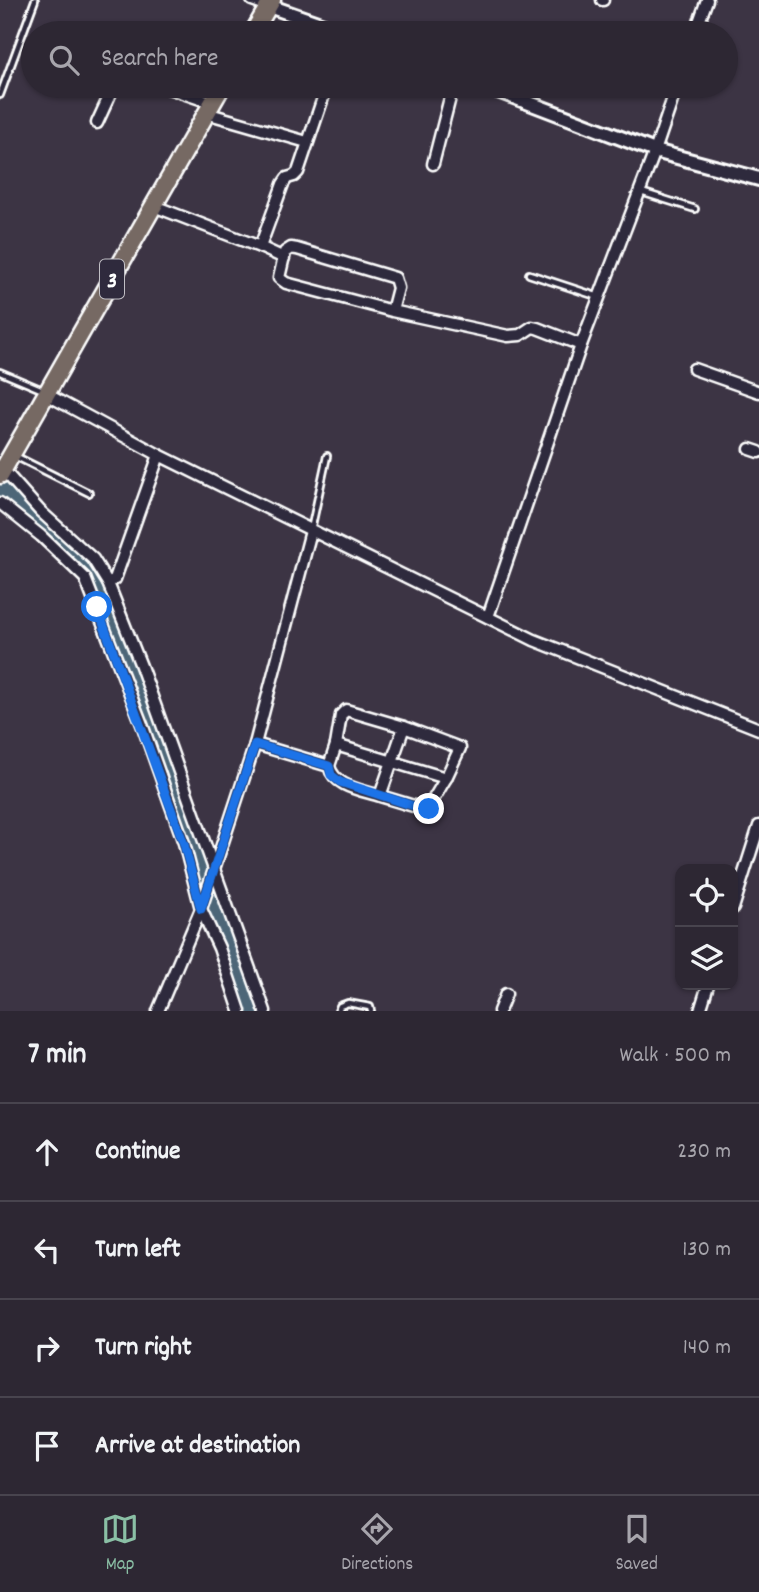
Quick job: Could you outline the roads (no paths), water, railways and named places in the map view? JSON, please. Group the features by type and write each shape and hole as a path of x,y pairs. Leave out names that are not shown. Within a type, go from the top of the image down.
{"highway":[{"path":"260,21 270,3"},
{"name":"3","path":"3,467 215,98"}],"street":[{"path":"252,0 270,3 316,21"},
{"path":"699,21 707,0"},
{"path":"97,123 108,98"},
{"path":"188,98 307,142"},
{"path":"260,247 283,184 298,172 323,98"},
{"path":"433,164 450,98"},
{"path":"516,98 655,152 759,179"},
{"path":"488,617 581,345 673,98"},
{"path":"154,206 284,258"},
{"path":"391,311 398,284 395,278 297,249 288,250 279,273 281,281 391,311 514,337 532,327 537,328 581,345"},
{"path":"694,369 759,392"},
{"path":"46,393 159,455 534,640 759,729"},
{"path":"108,583 115,579 159,455"},
{"path":"3,467 40,511 93,559 108,583 141,666 212,874 265,1011"},
{"path":"0,503 41,536 85,578 143,727 184,844 201,906 219,948 240,1011"},
{"path":"158,1011 201,906 255,744 311,531"},
{"path":"346,710 404,727 459,747 461,751 427,810 336,780 331,775 329,766 341,715 346,710"},
{"path":"380,796 404,727"},
{"path":"255,744 329,766"},
{"path":"336,745 446,778"},
{"path":"738,892 759,826"},
{"path":"700,1011 706,990"},
{"path":"499,1011 506,994"}],"lane":[{"path":"26,21 34,0"},
{"path":"0,95 21,36"},
{"path":"640,191 695,209"},
{"path":"529,274 599,297"},
{"path":"0,372 46,393"},
{"path":"311,531 327,456"},
{"path":"3,467 89,493"},
{"path":"338,1011 340,1006 348,1003 370,1007 371,1011"}],"waterway":[{"path":"0,485 92,572 253,1011"}]}
